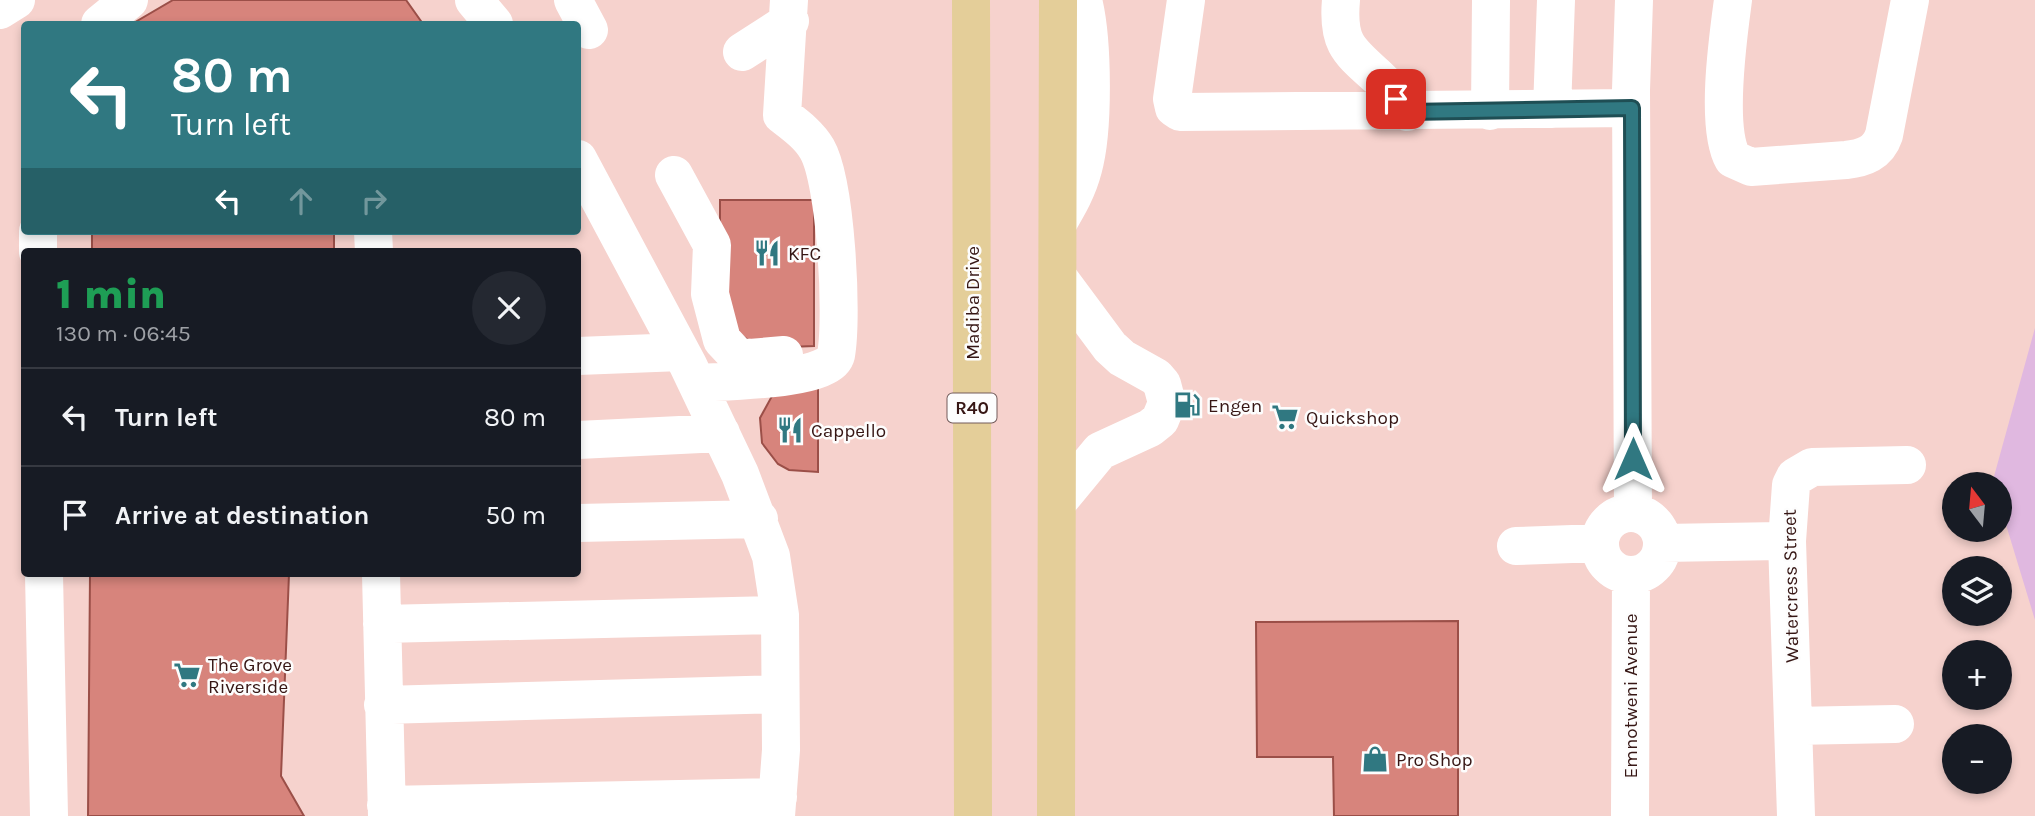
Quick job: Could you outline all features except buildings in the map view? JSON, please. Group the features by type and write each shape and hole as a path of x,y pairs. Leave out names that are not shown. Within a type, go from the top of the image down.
{"main road":[{"name":"Madiba Drive","path":"971,0 973,816"},
{"path":"1056,816 1058,0"}],"street":[{"path":"0,10 16,0"},
{"path":"104,21 129,0"},
{"path":"474,0 492,21"},
{"path":"1058,223 1079,182 1088,142 1089,33 1083,0"},
{"path":"1186,0 1172,104 1176,110 1189,114 1632,108"},
{"path":"1341,0 1340,21 1346,48 1386,85 1407,112"},
{"path":"1490,0 1490,111"},
{"path":"1552,110 1556,0"},
{"path":"1633,513 1634,0"},
{"path":"1733,0 1727,45 1724,129 1733,159 1751,167 1846,160 1861,158 1875,151 1884,135 1910,0"},
{"path":"742,52 790,10"},
{"path":"581,356 689,368 812,373 831,365 838,346 835,236 827,180 817,149 803,131 782,115 790,10"},
{"path":"381,577 387,811 777,807 780,615 771,556 759,519 721,433 581,165"},
{"path":"674,175 712,245 712,310 719,335 728,350 750,358 838,346"},
{"path":"1057,503 1100,451 1160,421 1167,403 1162,384 1156,377 1122,358 1110,347 1058,277"},
{"path":"581,440 721,433"},
{"name":"Watercress Street","path":"1796,816 1787,541 1788,497 1795,477 1812,467 1907,465"},
{"path":"1623,513 1633,513 1650,519 1661,534 1663,543 1659,559 1654,566 1631,575 1612,569 1601,553 1600,543 1606,524 1623,513"},
{"path":"581,523 759,519"},
{"path":"1663,543 1787,541"},
{"path":"1517,546 1600,543"},
{"name":"Emnotweni Avenue","path":"1630,816 1631,575"},
{"path":"44,577 49,816"},
{"path":"382,624 780,615"},
{"path":"383,705 780,694"},
{"path":"1793,726 1895,724"}],"shaded area":[{"path":"2035,328 2035,620 2011,542 2012,472 1995,472"}],"place":[{"name":"KFC","path":"767,253"},
{"name":"Engen","path":"1187,405"},
{"name":"Quickshop","path":"1285,417"},
{"name":"Cappello","path":"790,430"},
{"name":"The Grove Riverside","path":"187,675"},
{"name":"Pro Shop","path":"1375,759"}],"route":[{"path":"1396,99 1407,112 1632,108 1633,459"}]}
